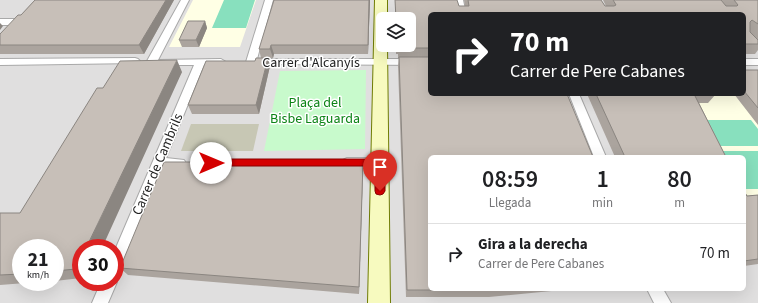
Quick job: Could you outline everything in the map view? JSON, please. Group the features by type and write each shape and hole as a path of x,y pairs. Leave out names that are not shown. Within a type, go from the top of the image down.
{"street":[{"path":"152,61 185,0"},
{"name":"Carrer d'Alcanyís","path":"269,0 247,62 428,62"},
{"path":"379,303 381,0"},
{"path":"459,0 462,12"},
{"path":"6,34 28,11"},
{"path":"0,22 18,22"},
{"path":"0,62 229,62"},
{"name":"Carrer de Cambrils","path":"124,244 200,62"},
{"path":"746,62 758,62"},
{"path":"575,96 599,155"},
{"path":"158,163 189,163"},
{"path":"336,163 380,163"},
{"path":"100,303 105,291"},
{"path":"656,291 663,303"}],"shaded area":[{"path":"0,0 758,0 758,303 0,303"},
{"path":"193,0 256,0 240,47 169,47"},
{"path":"758,71 758,202 746,204 746,155 712,155 687,103 699,96 746,96 746,91"},
{"path":"191,124 259,124 253,151 181,151"}],"green space":[{"path":"224,0 255,0 246,28 212,28"},
{"name":"Plaça del Bisbe Laguarda","path":"366,70 365,149 264,151 280,71"},
{"path":"699,120 751,120 758,129 758,146 716,146"},
{"path":"709,151 758,151 758,189 746,189 746,155 712,155"}],"building":[{"path":"35,0 166,0 139,45 0,45 0,34"},
{"path":"274,0 369,0 368,45 271,45 270,49 259,49"},
{"path":"395,0 457,0 459,6 469,6 468,0 601,0 605,6 614,6 616,5 613,0 721,0 726,6 737,6 738,5 734,0 758,0 758,24 752,20 750,22 750,32 758,40 758,44 746,44 746,12 428,12 428,48 416,48 416,12 396,12"},
{"path":"188,21 205,21 196,40 179,40"},
{"path":"399,57 428,57 428,96 568,96 592,155 428,155 428,290 407,290"},
{"path":"256,58 268,58 256,105 188,105 206,61 255,61"},
{"path":"177,60 90,239 72,239 72,269 64,270 64,239 12,239 12,274 0,275 0,213 20,213 97,88 103,88 120,61"},
{"path":"746,70 758,70 758,108 746,93"},
{"path":"597,96 695,96 725,155 624,155"},
{"path":"164,162 363,162 359,287 124,268 124,258"},
{"path":"746,194 747,196 758,195 758,259 746,261"}],"route":[{"path":"211,163 380,163 380,191"}]}
